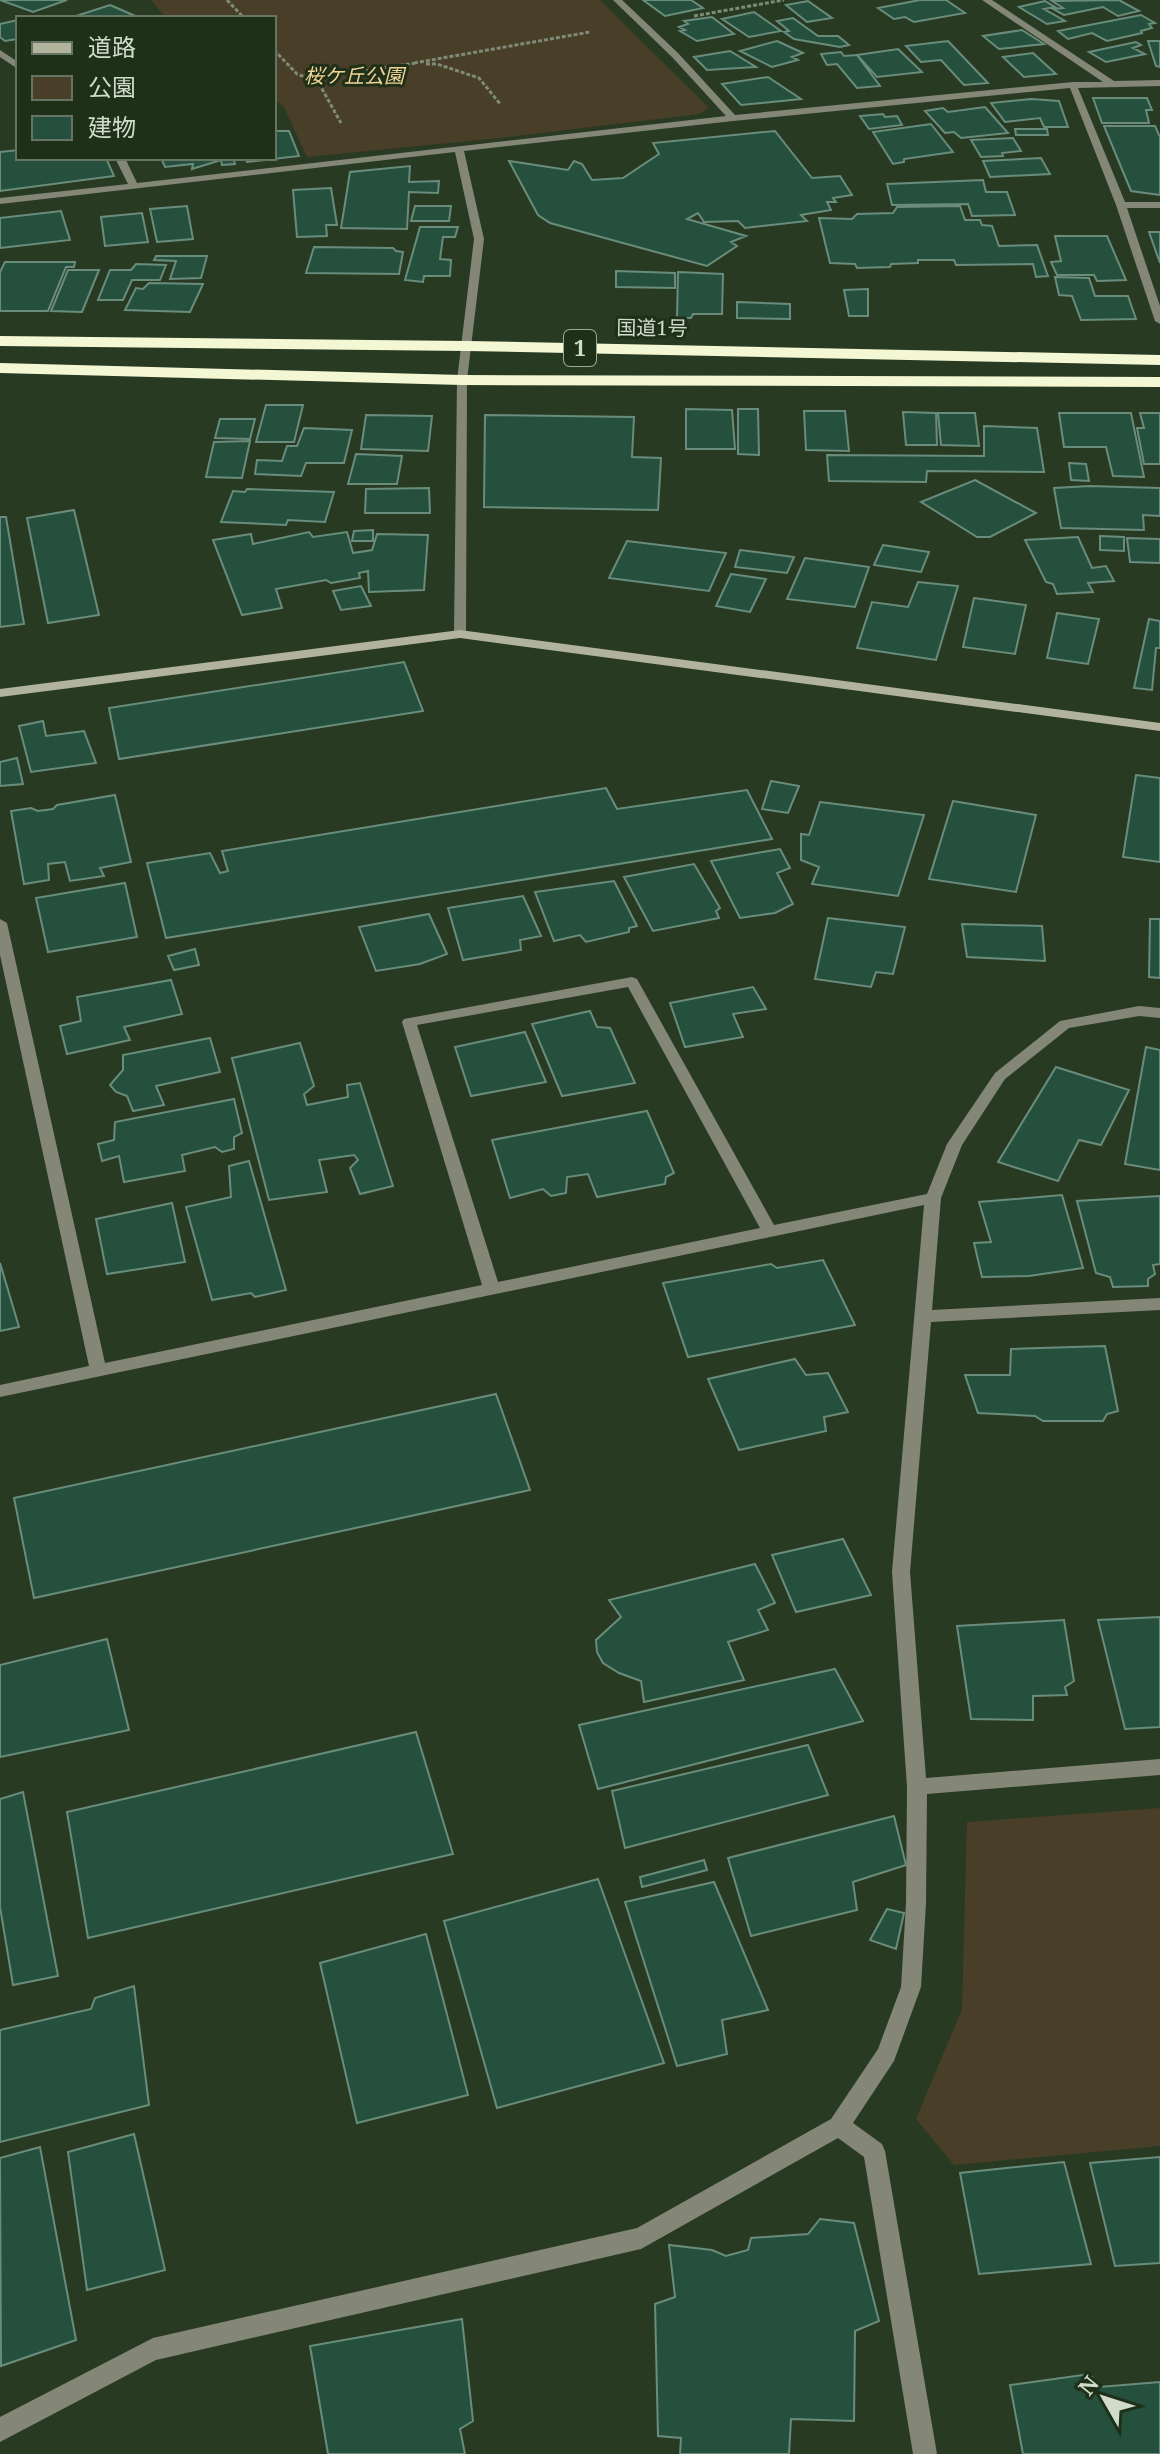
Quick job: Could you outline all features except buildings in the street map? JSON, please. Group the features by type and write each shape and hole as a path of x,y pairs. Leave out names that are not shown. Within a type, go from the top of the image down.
{"highway":[{"name":"国道1号","path":"0,341 467,346 1160,360"},
{"name":"1","path":"0,368 462,380 1160,382"}],"street":[{"path":"617,0 645,25 733,118"},
{"path":"986,0 1110,82"},
{"path":"0,201 733,118 1073,85 1160,83"},
{"path":"1073,85 1121,205 1160,321"},
{"path":"459,148 479,239 462,380 460,634"},
{"path":"121,160 133,185"},
{"path":"1121,205 1160,205"},
{"path":"0,693 460,634 1160,727"},
{"path":"0,923 99,1372"},
{"path":"492,1290 409,1022 632,982 770,1232"},
{"path":"0,2430 153,2349 641,2238 839,2126 887,2054 911,1987 916,1903 917,1787 901,1572 933,1198 955,1144 1000,1076 1065,1024 1139,1011 1160,1013"},
{"path":"0,1391 933,1198"},
{"path":"923,1316 1160,1304"},
{"path":"917,1787 1160,1767"},
{"path":"839,2126 874,2151 925,2454"}],"path":[{"path":"227,0 242,16"},
{"path":"276,52 297,74 316,78 784,0"},
{"path":"414,63 437,64 479,78 507,112"},
{"path":"316,78 342,124"}],"green space":[{"name":"桜ケ丘公園","path":"151,0 600,0 709,108 699,114 307,157 284,107 276,101 276,16 164,16"},
{"path":"1160,1808 1160,2146 954,2165 916,2119 962,2009 967,1822"}]}
